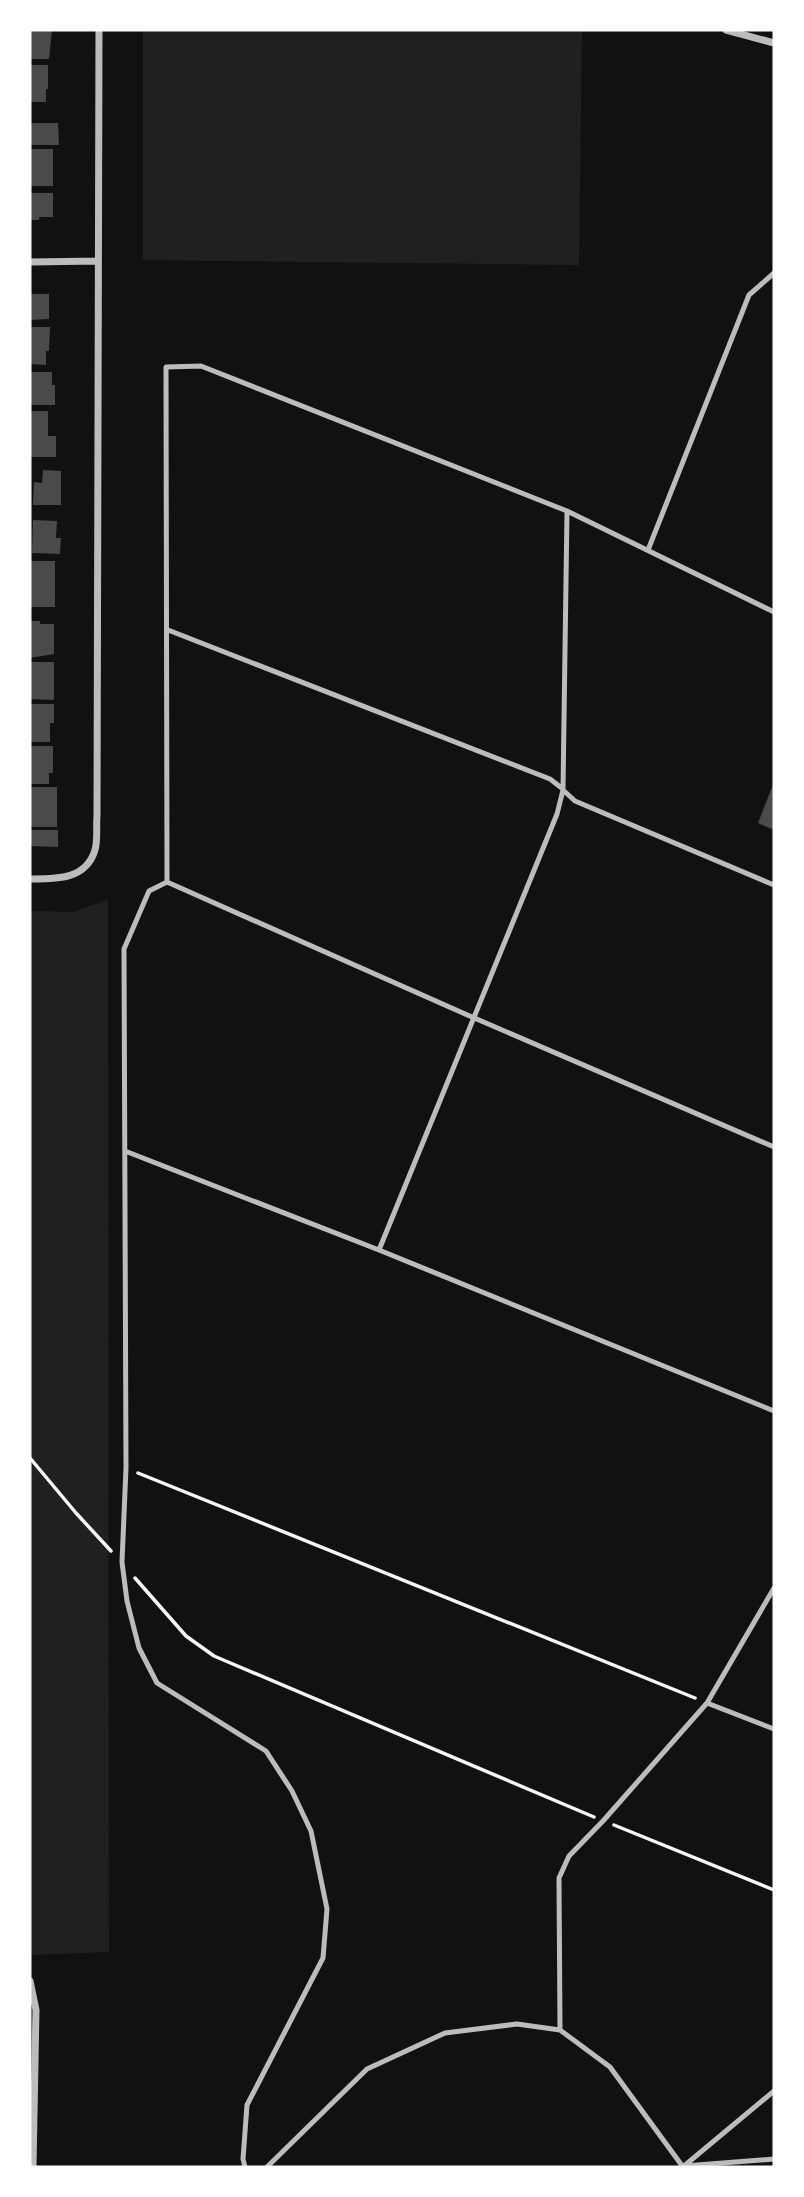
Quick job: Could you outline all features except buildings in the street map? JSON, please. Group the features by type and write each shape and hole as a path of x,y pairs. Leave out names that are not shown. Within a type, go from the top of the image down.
{"street":[{"path":"30,879 61,878 82,870 95,850 99,30"},
{"path":"726,30 774,43"},
{"path":"30,262 98,261"},
{"path":"30,1981 36,2010 32,2087 33,2167"}],"lane":[{"path":"648,550 749,295 774,273"},
{"path":"167,882 166,367 201,366 567,511 774,612"},
{"path":"379,1250 557,814 563,790 567,511"},
{"path":"167,630 550,779 575,801 774,886"},
{"path":"167,882 774,1147"},
{"path":"167,882 149,891 124,949 126,1468 122,1562 127,1601 139,1648 157,1683 266,1751 292,1791 311,1831 327,1909 323,1958 247,2105 243,2160 245,2167"},
{"path":"125,1151 379,1250 774,1411"},
{"path":"561,2030 559,1878 569,1856 707,1703 774,1588"},
{"path":"707,1703 774,1729"},
{"path":"267,2167 367,2069 445,2033 517,2024 561,2030 610,2067 683,2167"},
{"path":"683,2167 774,2091"},
{"path":"683,2167 774,2159"}],"path":[{"path":"30,1458 186,1636 214,1656 603,1821 774,1890"},
{"path":"126,1468 707,1703"}],"shaded area":[{"path":"143,30 582,30 579,265 143,260"},
{"path":"108,899 109,1952 30,1955 30,911 74,912"}]}
